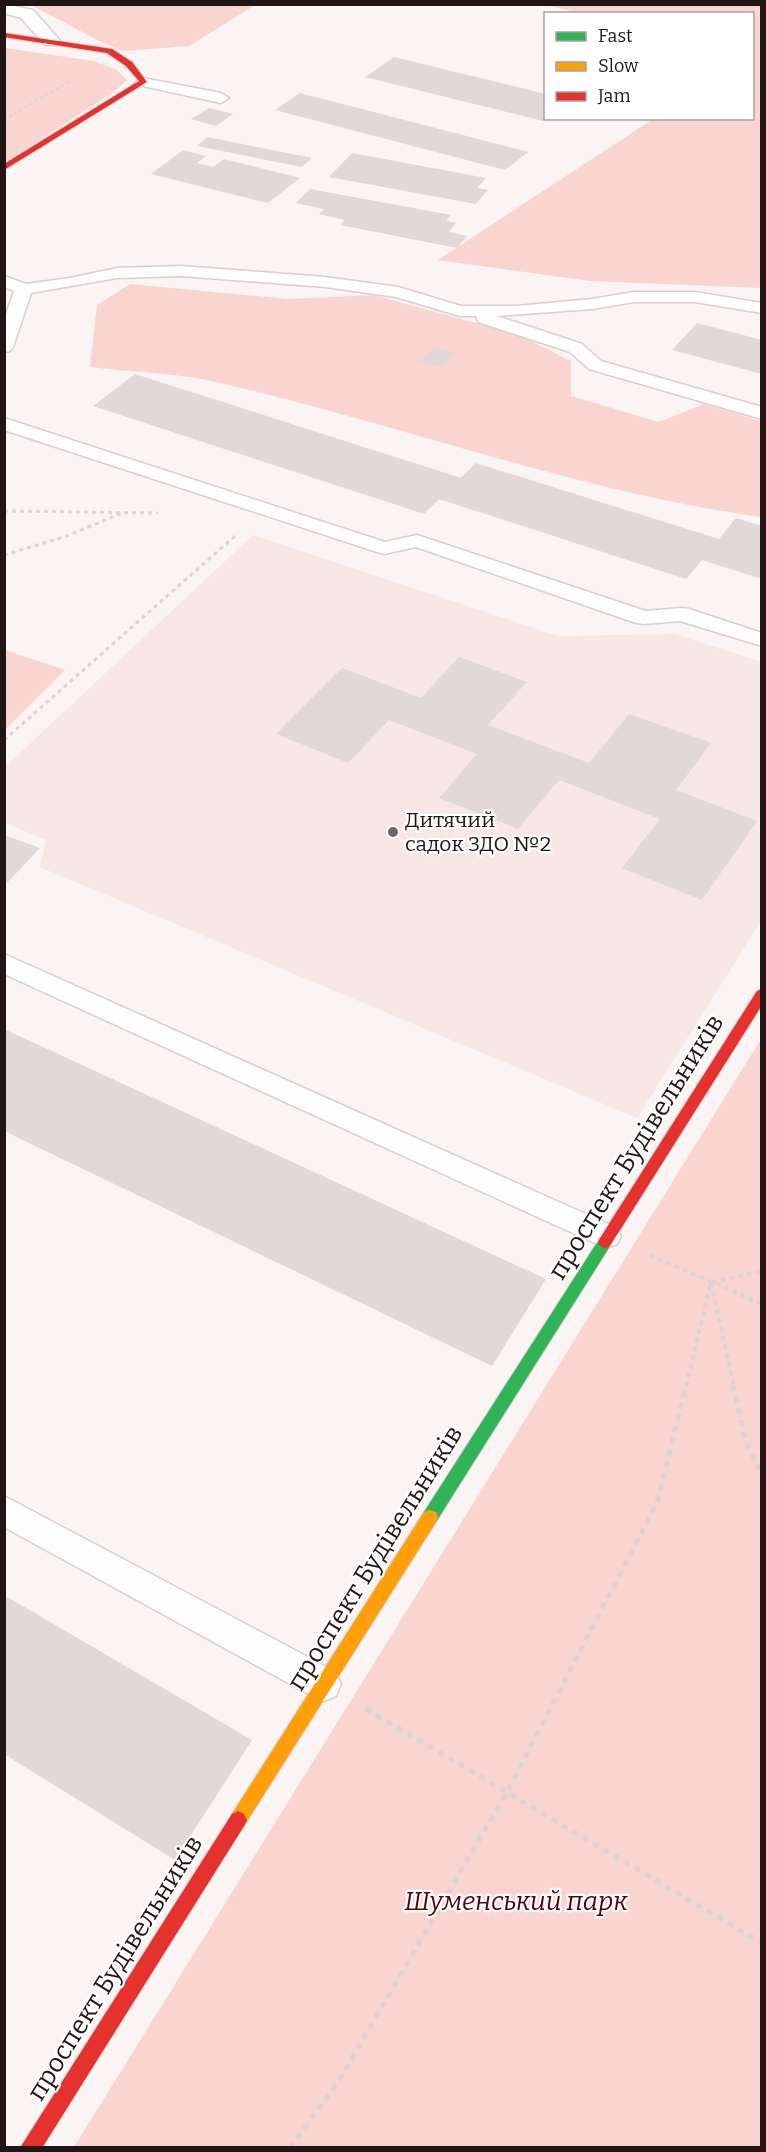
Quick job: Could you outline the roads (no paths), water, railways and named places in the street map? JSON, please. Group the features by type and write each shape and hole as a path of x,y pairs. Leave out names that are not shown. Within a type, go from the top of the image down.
{"street":[{"path":"4,8 27,14 51,41"},
{"path":"4,35 85,46 122,57 135,68 143,82 4,168"},
{"name":"проспект Будівельників","path":"30,2148 762,994"}],"lane":[{"path":"143,82 221,98"},
{"path":"4,281 24,288 70,283 117,273 193,271 304,280 398,292 576,348 595,365 762,413"},
{"path":"4,347 24,288"},
{"path":"460,311 517,310 592,304 634,297 695,297 762,308"},
{"path":"4,424 384,548 417,541 644,618 681,614 762,640"},
{"path":"4,963 608,1236"},
{"path":"4,1510 324,1684"}],"place":[{"name":"Дитячий садок ЗДО №2","path":"393,832"}],"park label":[{"name":"Шуменський парк","path":"516,1901"}]}
